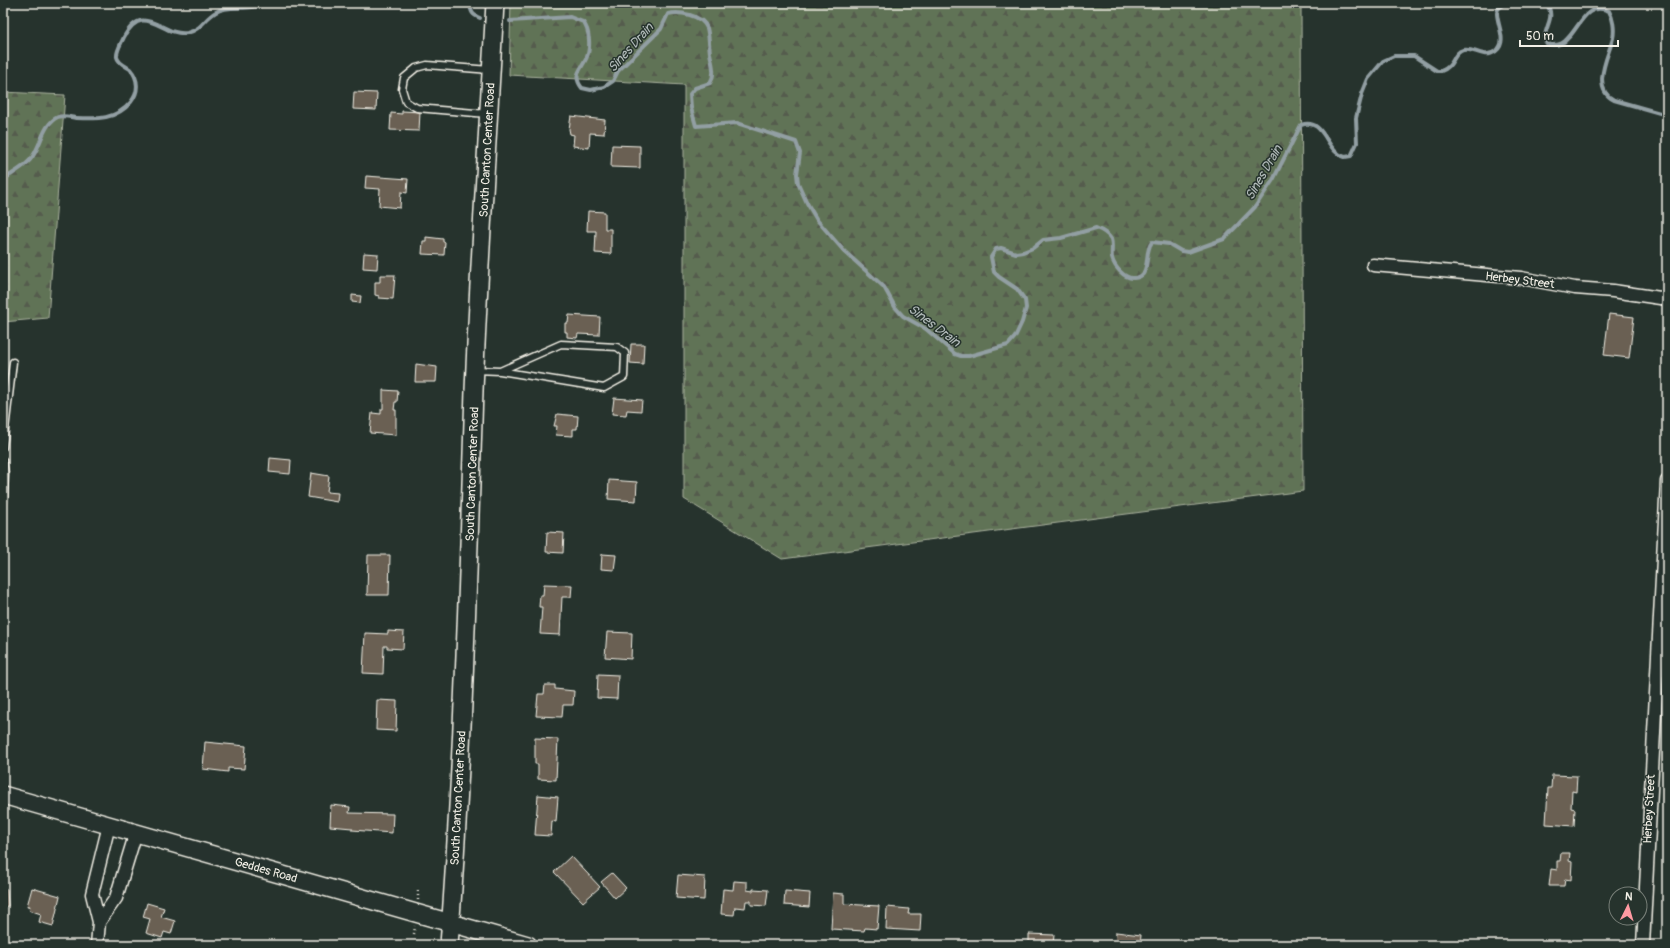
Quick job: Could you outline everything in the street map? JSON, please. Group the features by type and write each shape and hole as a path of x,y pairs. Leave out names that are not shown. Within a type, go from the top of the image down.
{"main road":[{"name":"South Canton Center Road","path":"449,945 458,820 476,370 495,3"},
{"name":"Geddes Road","path":"3,795 528,945"}],"street":[{"name":"Herbey Street","path":"1373,265 1521,278 1576,288 1612,291 1667,299"},
{"name":"Herbey Street","path":"1643,945 1667,481"},
{"path":"97,945 100,922 92,894 109,825"},
{"path":"100,922 116,898 136,832"}],"lane":[{"path":"489,114 417,108 406,102 402,89 404,78 416,68 427,65 491,70"},
{"path":"476,370 500,371 604,388 624,377 625,353 617,347 561,344 500,371"},
{"path":"3,447 13,362"},
{"path":"3,460 6,474 3,516"}],"green space":[{"path":"511,3 1273,3 1301,5 1303,491 782,559 684,499 684,85 509,75"},
{"path":"3,92 65,95 48,318 3,322"}],"building":[{"path":"354,92 377,93 376,110 353,109"},
{"path":"402,111 420,112 419,131 390,130 391,113 402,114"},
{"path":"571,116 605,120 604,134 590,133 589,148 573,146 574,135 570,134 569,129"},
{"path":"612,145 640,146 640,168 611,167"},
{"path":"366,176 408,179 407,193 401,192 400,208 379,206 380,189 365,188"},
{"path":"588,211 605,212 605,229 611,229 611,254 595,253 596,231 587,231"},
{"path":"426,237 443,239 443,242 445,242 444,255 422,254 423,241 426,241"},
{"path":"364,253 378,254 377,269 363,268"},
{"path":"380,275 395,275 393,299 379,298 379,296 375,295 375,282 380,282"},
{"path":"352,295 361,296 360,303 352,302"},
{"path":"1609,314 1634,317 1629,358 1604,355"},
{"path":"569,315 600,317 599,335 578,334 577,338 567,337 567,332 565,332 565,323 568,323"},
{"path":"631,344 644,344 643,364 630,363"},
{"path":"416,364 437,367 436,382 415,382"},
{"path":"383,390 398,391 397,402 395,402 394,410 396,410 396,435 370,433 372,413 381,414 381,409 383,409"},
{"path":"614,398 642,400 641,411 627,410 626,415 612,414"},
{"path":"557,414 578,416 577,429 573,429 573,436 556,435 557,426 554,426"},
{"path":"270,458 291,460 290,474 269,472"},
{"path":"311,473 329,476 327,492 338,493 337,502 308,497"},
{"path":"609,480 637,482 636,501 608,499"},
{"path":"547,532 564,533 563,553 546,552"},
{"path":"602,554 616,555 614,570 601,569"},
{"path":"368,555 390,555 389,595 367,595"},
{"path":"544,584 572,585 571,597 562,597 560,635 540,634 542,607 539,607 540,595 543,595"},
{"path":"388,631 404,632 403,649 387,648 387,646 384,646 383,674 363,673 365,633 388,634"},
{"path":"607,632 632,633 631,659 605,657"},
{"path":"598,674 618,675 617,699 597,698"},
{"path":"545,685 555,685 555,689 574,691 573,705 563,705 562,717 536,716 538,694 544,694"},
{"path":"377,700 397,701 396,731 376,730"},
{"path":"535,738 558,739 556,780 538,779 538,764 535,764"},
{"path":"205,742 246,746 244,769 228,768 228,772 203,769"},
{"path":"1552,775 1577,776 1576,792 1572,791 1571,808 1575,809 1574,826 1546,824 1548,788 1551,788"},
{"path":"538,795 558,797 556,822 552,821 551,836 535,835"},
{"path":"331,805 350,807 349,813 393,814 392,833 352,830 352,828 330,826"},
{"path":"1561,853 1570,853 1569,861 1572,862 1571,880 1565,879 1564,886 1549,886 1551,869 1557,870 1557,861 1560,861"},
{"path":"571,856 600,887 583,902 554,872"},
{"path":"612,873 626,888 615,898 601,882"},
{"path":"678,875 705,877 704,900 676,898"},
{"path":"734,881 747,882 747,890 768,890 766,906 751,905 751,901 746,901 745,908 735,907 734,915 721,914 723,889 733,890"},
{"path":"32,888 60,896 53,926 39,922 41,914 29,910 30,906 27,906"},
{"path":"3,889 7,889 8,906 3,907"},
{"path":"785,891 810,893 809,907 784,905"},
{"path":"833,893 844,894 844,904 879,906 877,929 865,928 864,931 831,929"},
{"path":"147,903 164,908 161,917 175,921 171,934 164,932 162,938 146,933 150,919 143,917"},
{"path":"887,907 909,909 908,914 921,914 920,931 886,929"},
{"path":"1116,932 1141,935 1140,945 1115,945"},
{"path":"1029,934 1054,935 1053,945 1029,945"},
{"path":"1532,943 1552,945 1532,945"}],"waterway":[{"name":"Sines Drain","path":"3,180 30,160 34,155 48,125 53,120 60,116 76,118 106,117 119,112 131,102 137,90 135,77 130,69 122,64 117,57 118,49 131,26 139,21 146,21 178,33 187,33 199,27 220,10 252,7 273,3"},
{"name":"Sines Drain","path":"470,3 472,13 480,18"},
{"name":"Sines Drain","path":"510,21 570,17 583,22 587,30 589,50 588,55 578,73 578,80 582,88 591,90 604,87 613,81 618,71 661,29 668,14 678,13 690,15 700,20 707,28 713,76 710,83 695,88 690,94 691,108 696,126 737,123 796,142 800,153 797,174 798,183 817,220 844,251 884,287 895,307 903,316 926,329 955,354 969,356 1008,345 1015,337 1022,322 1026,308 1025,300 1017,289 994,272 991,257 996,249 1001,248 1016,253 1023,252 1033,248 1043,240 1061,238 1096,228 1104,232 1111,239 1112,258 1117,268 1130,278 1137,278 1143,273 1146,265 1148,249 1152,242 1169,244 1181,251 1188,252 1224,239 1255,207 1273,180 1301,125 1308,124 1318,128 1337,153 1345,157 1351,156 1357,143 1356,118 1362,94 1368,79 1383,61 1394,56 1414,56 1437,71 1441,71 1451,64 1460,51 1469,50 1486,54 1496,51 1502,38 1497,13 1498,9 1504,3"},
{"name":"Sines Drain","path":"1546,3 1550,10 1550,16 1545,39 1548,44 1553,45 1561,44 1566,40 1589,12 1595,9 1609,11 1613,20 1614,31 1603,71 1603,88 1607,95 1614,100 1667,115"},
{"name":"Sines Drain","path":"3,213 5,219 3,229"}]}
